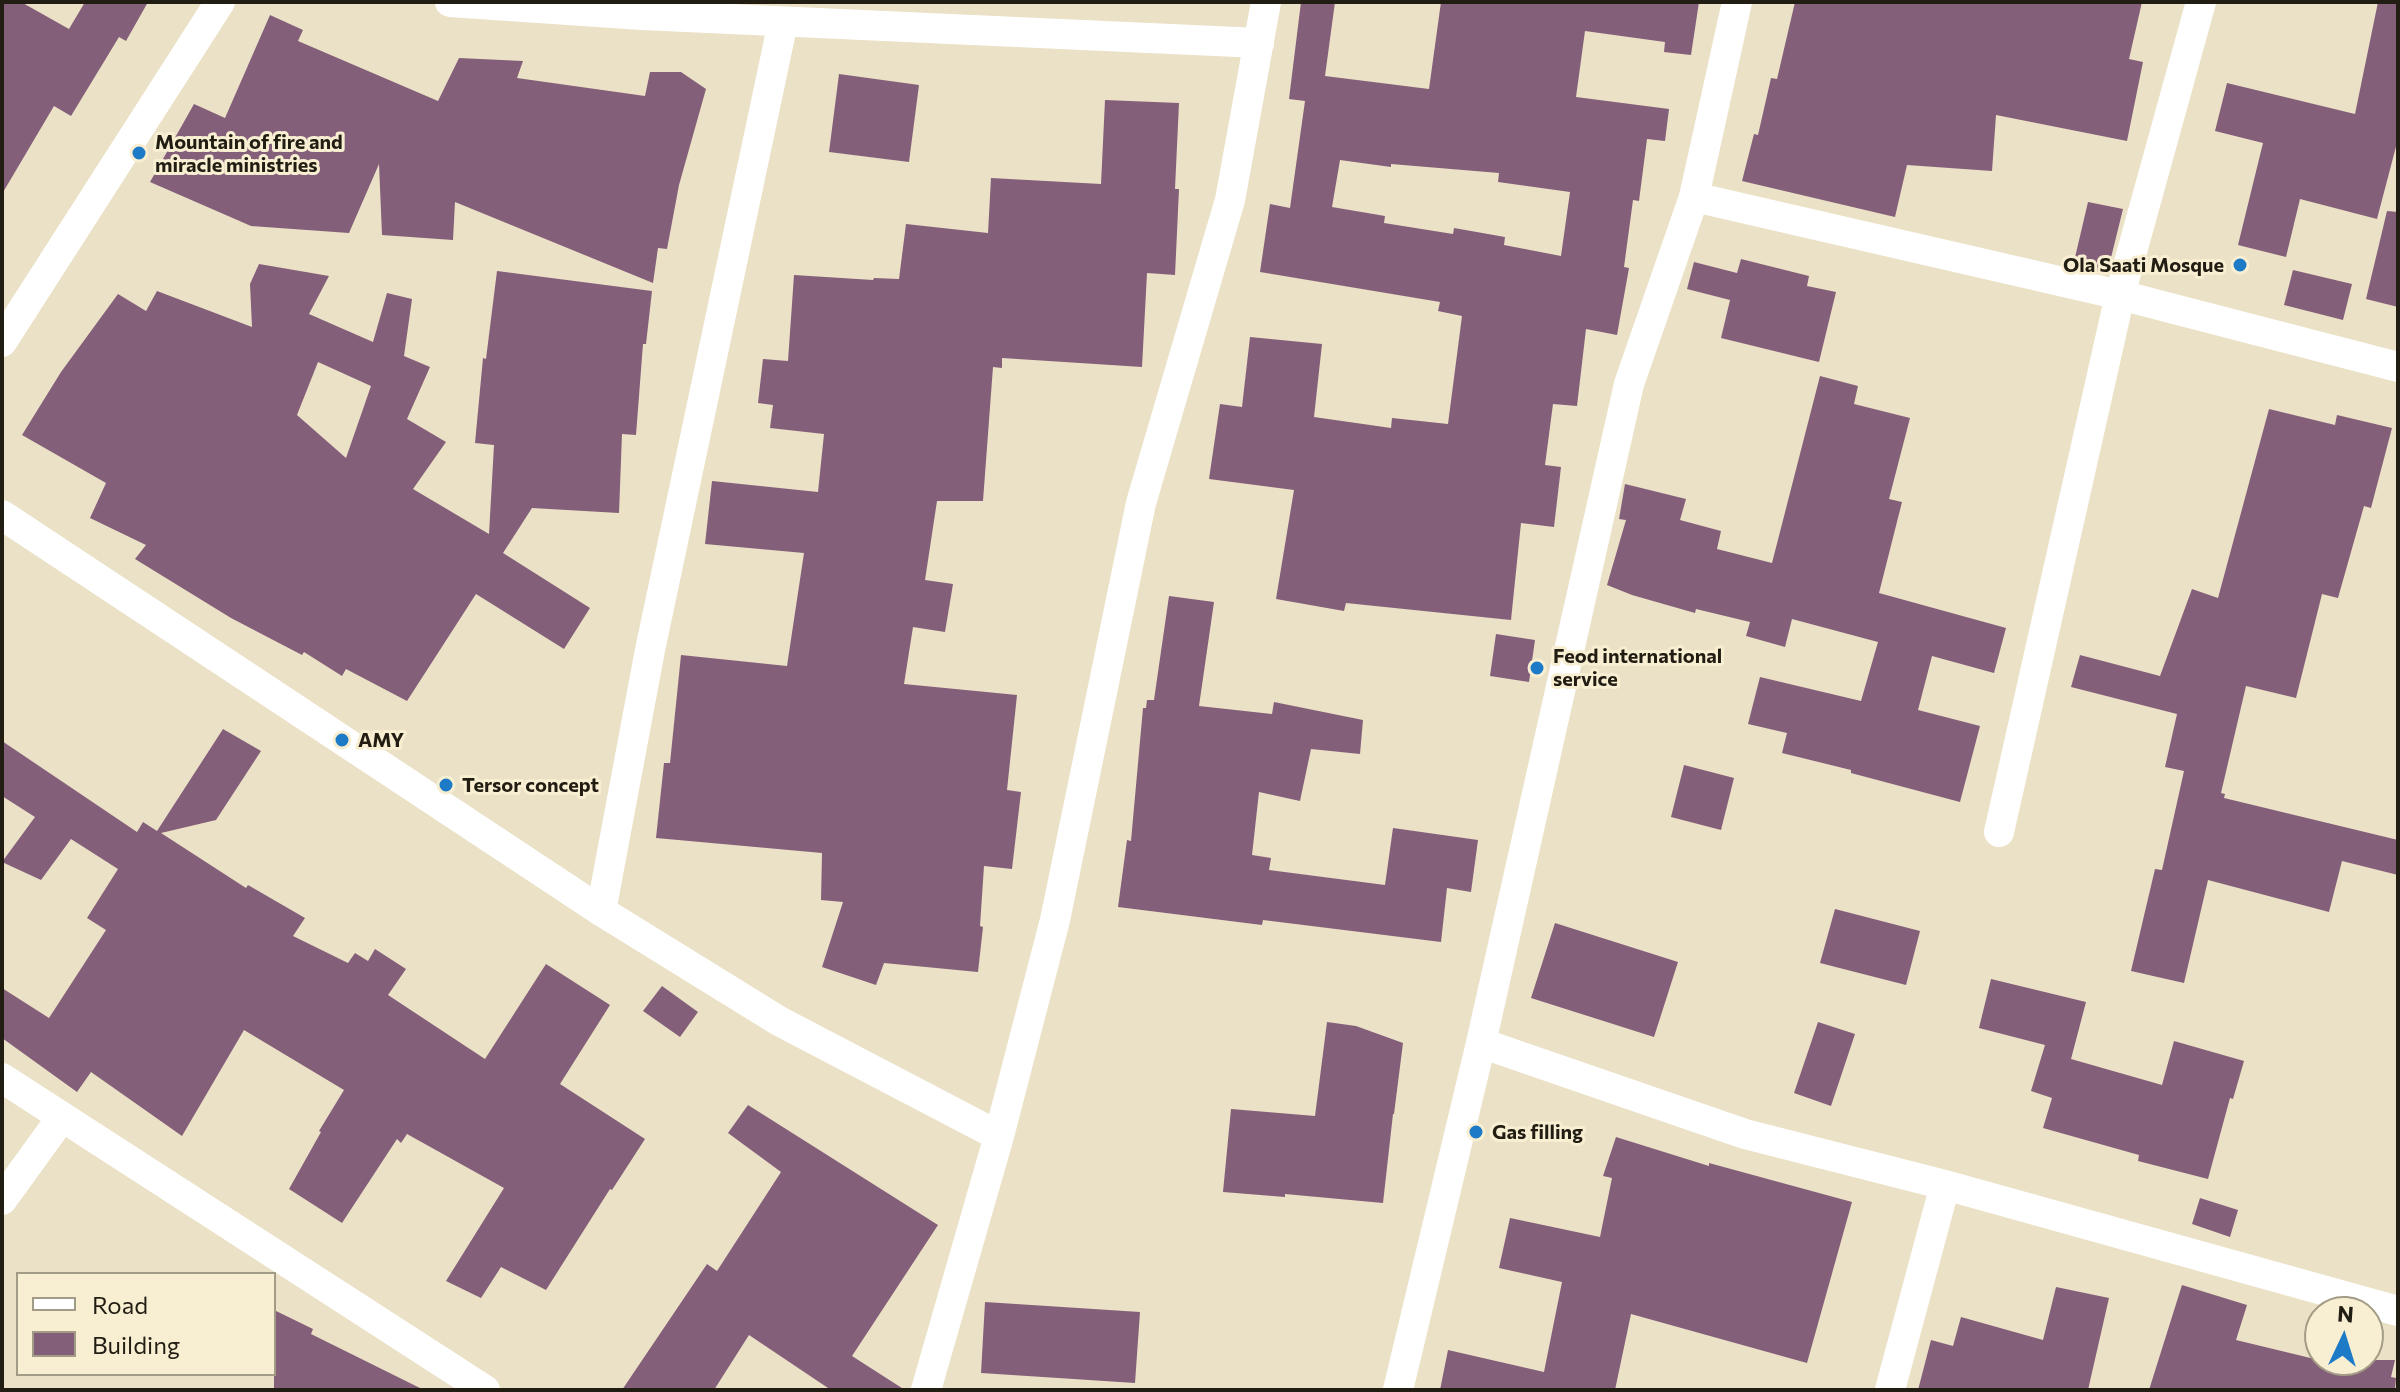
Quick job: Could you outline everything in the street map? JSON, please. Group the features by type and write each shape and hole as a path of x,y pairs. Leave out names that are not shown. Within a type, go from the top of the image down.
{"street":[{"path":"2,342 220,2"},
{"path":"450,2 783,22 1259,43"},
{"path":"926,1390 999,1136 1055,920 1141,503 1230,200 1266,2"},
{"path":"1398,1390 1481,1043 1629,384 1694,197 1737,2"},
{"path":"1999,832 2120,295 2201,2"},
{"path":"601,911 650,650 783,22"},
{"path":"1694,197 2120,295 2398,367"},
{"path":"2,515 601,911 779,1021 999,1136"},
{"path":"1481,1043 1745,1134 1945,1185 2398,1311"},
{"path":"2,1078 477,1388"},
{"path":"2,1200 62,1117"},
{"path":"1890,1390 1945,1185"}],"building":[{"path":"2,2 21,2 69,29 85,2 148,2 126,41 119,37 71,116 54,106 2,194"},
{"path":"1301,2 1335,2 1325,76 1429,89 1441,2 1699,2 1691,55 1664,52 1665,42 1585,31 1576,97 1669,109 1665,141 1647,139 1639,201 1633,200 1624,267 1629,268 1617,335 1586,329 1577,406 1553,404 1545,465 1561,467 1554,527 1521,523 1511,620 1346,603 1344,611 1276,599 1294,490 1209,479 1220,404 1242,407 1250,337 1322,344 1314,417 1391,428 1392,418 1448,424 1462,316 1438,311 1440,302 1260,272 1270,204 1290,208 1305,101 1289,99","holes":["1340,160 1391,167 1391,164 1499,173 1498,182 1570,192 1561,256 1504,245 1505,237 1454,228 1453,234 1384,223 1385,216 1332,207"]},
{"path":"1795,2 2142,2 2129,59 2143,62 2127,141 1996,115 1992,171 1907,165 1895,217 1742,181 1754,134 1758,135 1771,78 1777,79"},
{"path":"2378,2 2398,2 2398,139 2377,219 2300,199 2286,257 2238,245 2263,143 2215,131 2227,83 2355,114"},
{"path":"270,15 303,30 298,41 438,101 459,58 523,61 517,78 645,96 650,72 681,72 706,89 679,185 667,249 658,248 653,283 455,202 453,240 382,235 379,164 349,233 251,226 150,182 194,104 225,118"},
{"path":"839,74 919,85 909,162 829,152"},
{"path":"1105,100 1179,103 1175,275 1147,273 1142,367 1002,358 1002,368 993,367 983,501 937,501 925,580 953,584 945,632 913,627 904,684 1017,695 1007,790 1021,792 1012,869 984,866 980,926 983,927 978,972 884,963 876,985 822,967 843,902 821,900 822,853 656,838 664,763 670,763 681,655 787,666 804,553 705,544 712,481 818,492 824,434 770,428 773,405 758,403 763,359 788,361 794,275 899,279 906,224 988,233 991,178 1101,184"},
{"path":"2088,202 2123,209 2107,274 2073,266"},
{"path":"2387,211 2398,212 2398,307 2366,299"},
{"path":"1741,259 1809,276 1807,286 1836,292 1819,362 1721,338 1730,300 1687,289 1694,262 1737,273"},
{"path":"259,264 329,276 309,314 373,342 387,293 412,299 404,356 430,367 407,419 446,442 413,489 489,534 494,445 475,443 483,358 486,359 497,271 652,291 646,344 643,344 636,435 622,434 619,513 532,508 503,553 590,608 564,649 476,594 407,701 346,669 342,676 304,652 302,655 231,618 135,559 146,545 90,518 106,483 22,435 61,372 118,294 146,311 157,291 252,327 250,284","holes":["318,362 371,386 346,458 297,415"]},
{"path":"2293,270 2352,284 2343,320 2284,305"},
{"path":"1820,376 1858,386 1854,404 1910,418 1889,499 1902,502 1879,593 2006,628 1994,673 1932,656 1918,710 1980,726 1960,802 1782,753 1787,733 1748,724 1760,677 1861,701 1878,642 1792,619 1785,647 1746,636 1750,622 1696,609 1695,613 1607,585 1626,520 1619,519 1625,484 1686,499 1680,520 1721,531 1717,549 1772,563"},
{"path":"2269,409 2335,425 2337,415 2392,428 2371,508 2364,506 2338,598 2322,594 2296,698 2246,686 2221,793 2225,794 2224,798 2398,840 2398,875 2342,861 2329,912 2208,880 2184,983 2131,971 2155,869 2162,870 2184,771 2165,767 2177,714 2071,687 2080,655 2160,676 2192,589 2218,598"},
{"path":"1169,596 1214,602 1199,706 1272,714 1274,702 1363,720 1360,754 1311,749 1300,801 1259,792 1252,855 1271,858 1269,870 1385,885 1393,828 1478,840 1471,892 1447,888 1441,942 1263,920 1262,925 1118,907 1127,840 1131,841 1143,708 1146,708 1147,700 1154,700"},
{"path":"1496,634 1535,640 1529,682 1490,676"},
{"path":"223,729 261,751 216,820 161,833 246,888 248,885 305,918 293,936 348,963 355,953 368,961 375,949 406,969 388,995 485,1059 546,964 610,1005 560,1084 645,1139 546,1290 501,1267 481,1298 446,1281 504,1188 407,1134 401,1143 397,1139 342,1223 289,1189 344,1090 244,1030 182,1136 91,1072 77,1092 2,1038 2,988 49,1018 106,930 87,918 118,869 71,839 41,880 2,862 35,817 2,796 2,741 137,832 143,822 157,831"},
{"path":"1684,765 1734,778 1721,830 1671,817"},
{"path":"1835,909 1920,931 1906,985 1820,963"},
{"path":"1555,923 1678,962 1654,1037 1531,998"},
{"path":"1991,979 2086,1002 2071,1059 2162,1085 2174,1041 2244,1061 2233,1099 2230,1098 2208,1179 2138,1161 2139,1155 2043,1128 2052,1098 2031,1091 2045,1045 1979,1028"},
{"path":"662,986 698,1012 680,1037 643,1011"},
{"path":"1327,1022 1356,1026 1403,1043 1383,1203 1223,1192 1231,1109 1315,1116"},
{"path":"1818,1022 1855,1034 1831,1106 1794,1093"},
{"path":"748,1105 938,1225 852,1356 905,1390 831,1390 749,1335 714,1390 622,1390 707,1264 717,1271 781,1172 728,1133"},
{"path":"1616,1137 1709,1166 1709,1163 1852,1202 1807,1363 1631,1314 1615,1390 1440,1390 1448,1350 1544,1372 1562,1282 1499,1268 1510,1218 1600,1237 1612,1178 1603,1176"},
{"path":"2200,1198 2238,1210 2230,1237 2192,1224"},
{"path":"2182,1285 2247,1305 2236,1340 2304,1356 2304,1376 2384,1376 2384,1360 2395,1360 2391,1377 2396,1378 2395,1390 2149,1390"},
{"path":"2056,1287 2109,1298 2088,1390 1918,1390 1931,1340 1953,1346 1961,1317 2043,1340"},
{"path":"985,1302 1140,1312 1135,1383 981,1373"},
{"path":"276,1311 313,1329 311,1334 424,1390 274,1390"}],"place":[{"name":"Mountain of fire and miracle ministries","path":"139,153"},
{"name":"Ola Saati Mosque","path":"2240,265"},
{"name":"Feod international service","path":"1537,668"},
{"name":"AMY","path":"342,740"},
{"name":"Tersor concept","path":"446,785"},
{"name":"Gas filling","path":"1476,1132"}]}
